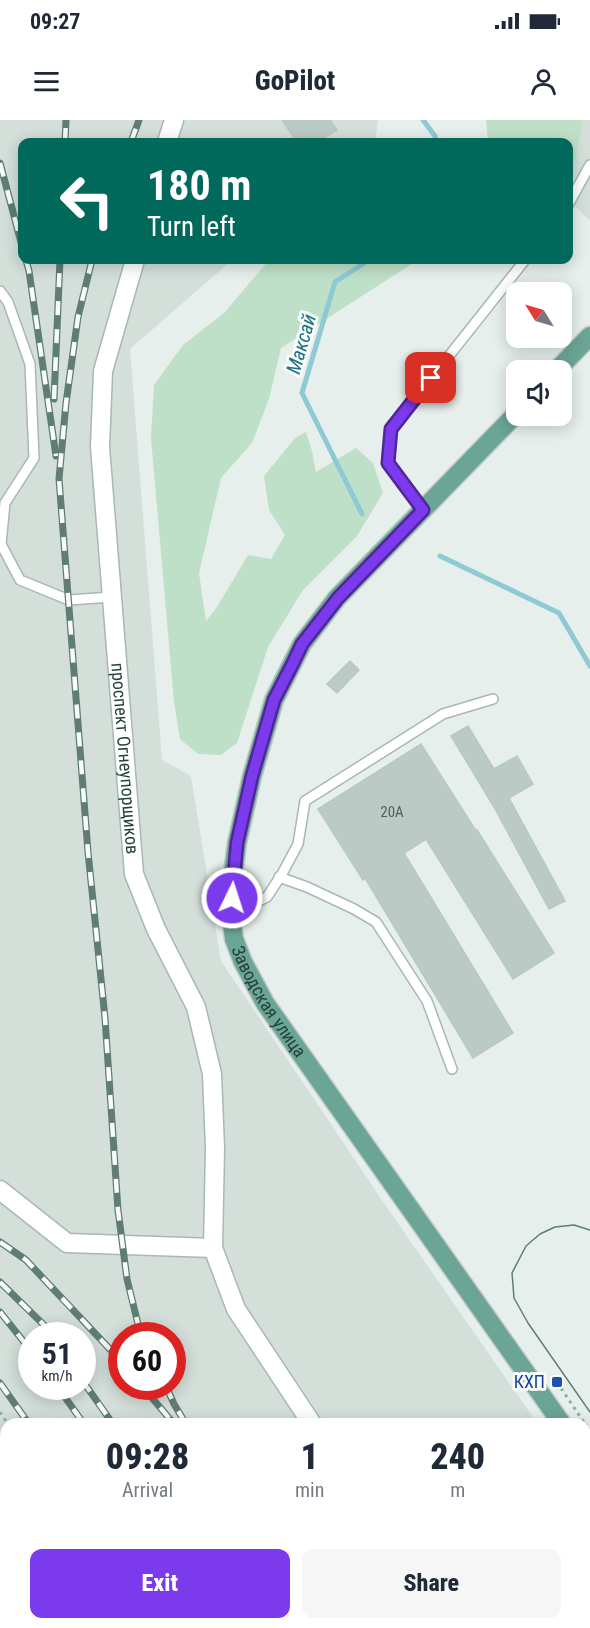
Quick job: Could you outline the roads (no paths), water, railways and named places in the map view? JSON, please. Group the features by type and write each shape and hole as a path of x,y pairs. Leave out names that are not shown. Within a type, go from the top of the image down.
{"main road":[{"path":"567,360 590,336"},
{"name":"Заводская улица","path":"506,424 330,608 302,644 274,700 252,776 237,843 231,915 234,939 243,962 266,1003 558,1418"}],"street":[{"path":"169,138 174,120"},
{"name":"проспект Огнеупорщиков","path":"134,264 103,371 100,447 134,874 156,929 196,1007 212,1074 215,1148 213,1248"},
{"path":"0,1190 67,1242 213,1248 236,1309 308,1418"}],"lane":[{"path":"573,196 590,165"},
{"path":"423,510 388,463 391,429 522,264"},
{"path":"0,291 8,302 30,364 34,458 5,503 1,543 20,580 69,600 112,597"},
{"path":"231,915 267,897 298,844 305,801 443,714 493,699"},
{"path":"279,877 345,904 376,922 427,1001 452,1069"}],"waterway":[{"name":"Максай","path":"423,120 435,138"},
{"name":"Максай","path":"362,514 302,393 335,282 363,264"},
{"name":"Максай","path":"440,556 559,613 590,666"}],"tram line":[{"path":"590,1230 574,1225 555,1227 540,1234 526,1246 512,1273 514,1298 528,1323 590,1412"}],"railway":[{"path":"65,138 66,120"},
{"path":"132,138 139,120"},
{"path":"0,163 18,231"},
{"path":"27,264 56,456"},
{"path":"54,399 60,264"},
{"path":"91,264 78,317 66,403 59,479 88,852 105,1018 118,1210 127,1279 138,1322"},
{"path":"0,1242 26,1260 108,1347"},
{"path":"0,1282 41,1322"},
{"path":"0,1312 18,1334"},
{"path":"0,1383 25,1418"},
{"path":"67,1400 80,1418"},
{"path":"96,1400 109,1418"},
{"path":"154,1400 169,1418"},
{"path":"172,1400 182,1418"}],"place":[{"name":"КХП","path":"557,1382"}]}
